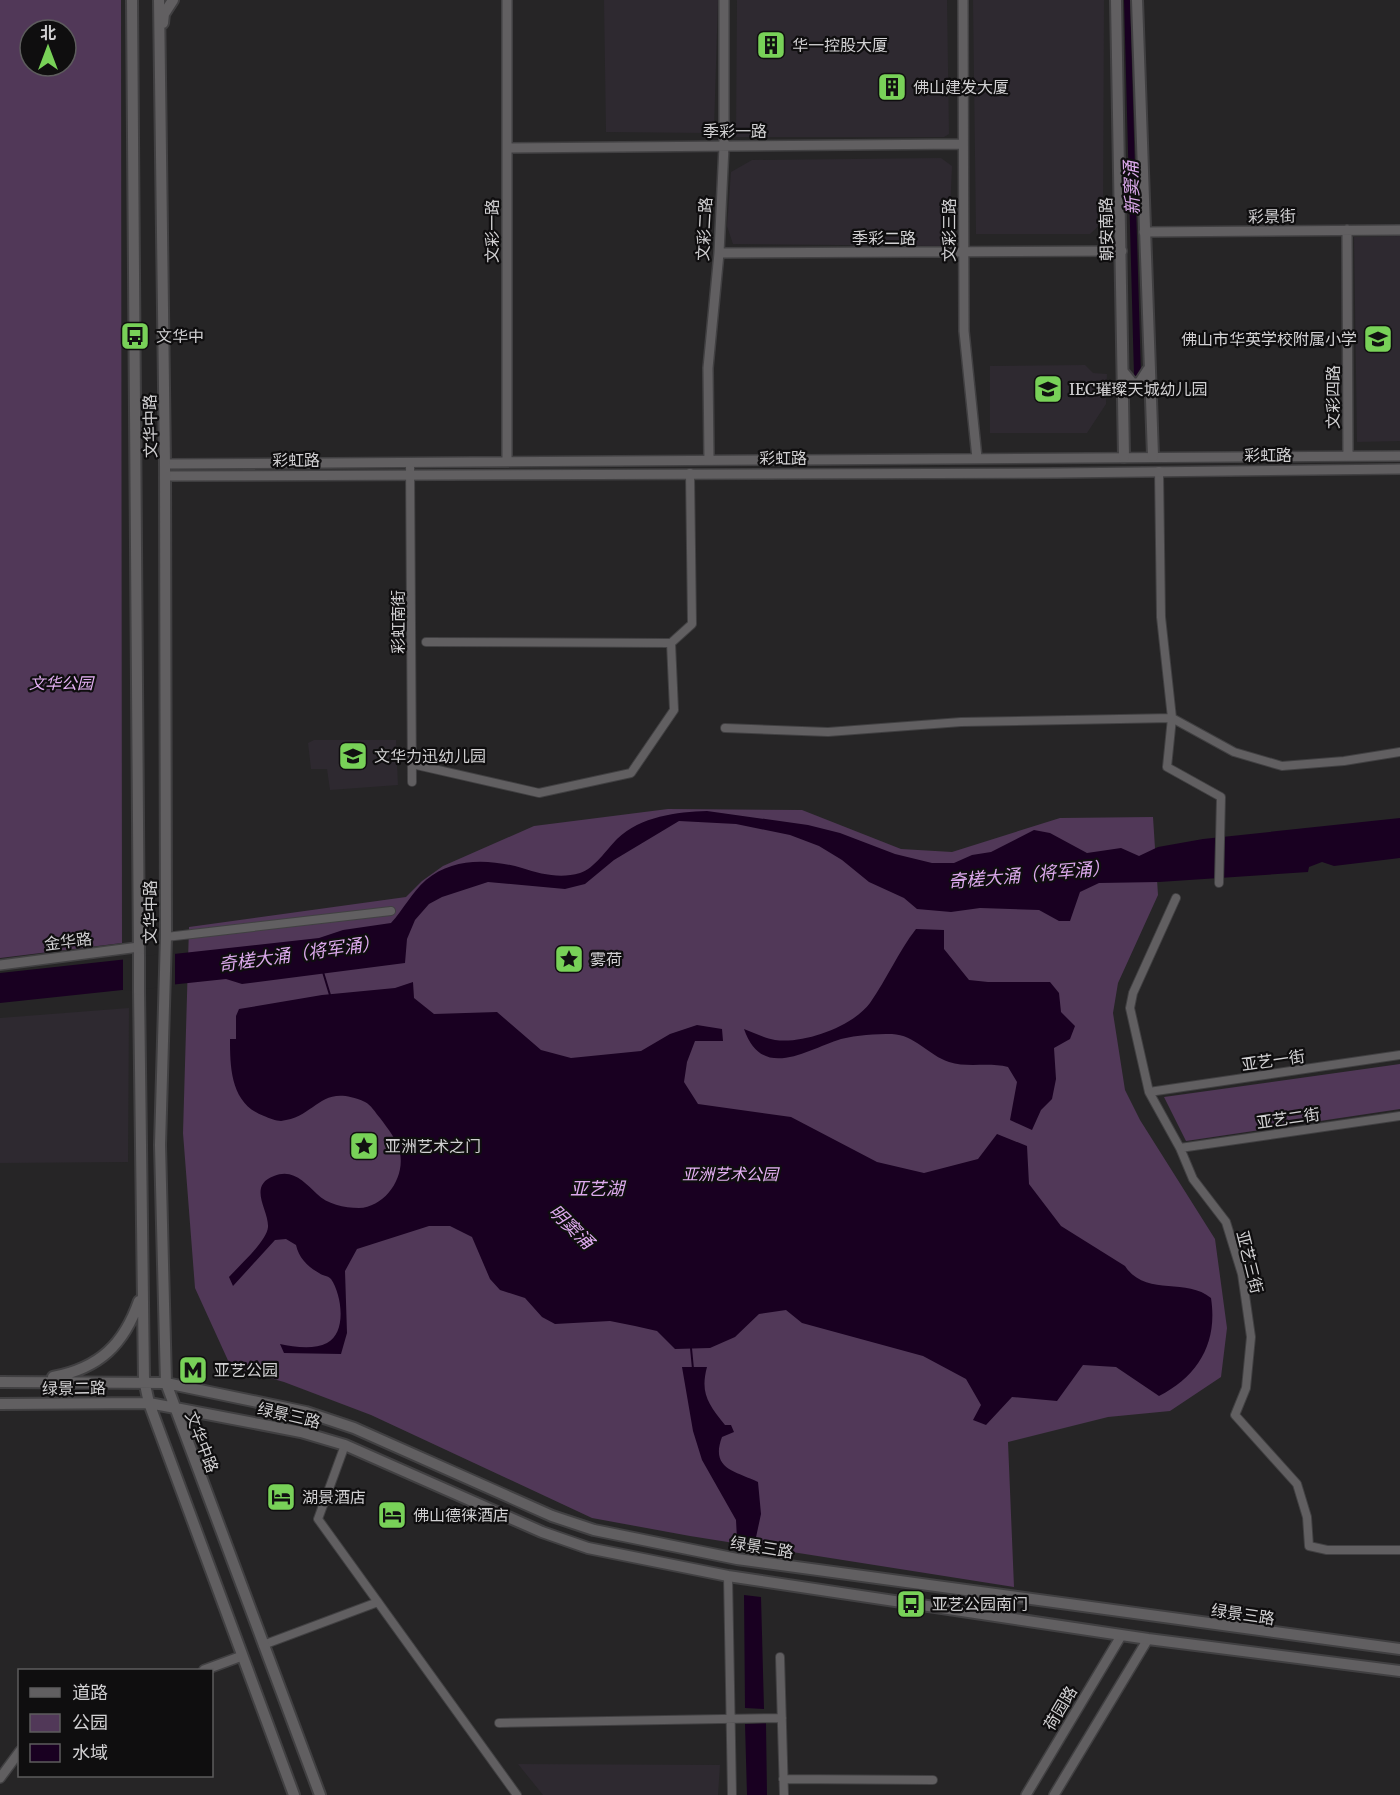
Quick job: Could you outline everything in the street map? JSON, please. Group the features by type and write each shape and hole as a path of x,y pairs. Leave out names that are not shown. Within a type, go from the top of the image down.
{"main road":[{"name":"文华中路","path":"132,0 144,1380 149,1402 294,1795"},
{"name":"文华中路","path":"159,0 165,464 166,937 160,1145 166,1383 172,1406 321,1795"},
{"path":"159,44 164,14 173,0"},
{"name":"朝安南路","path":"1116,0 1124,457"},
{"path":"1137,0 1148,367 1153,456"},
{"path":"1123,371 1132,383 1139,384 1147,374 1148,367"},
{"path":"27,1382 65,1375 95,1363 118,1345 132,1321 142,1292"},
{"name":"绿景三路","path":"144,1380 306,1412 354,1428 552,1516 594,1530 737,1559 1400,1649"},
{"name":"绿景二路","path":"0,1382 144,1380"},
{"name":"绿景三路","path":"149,1402 301,1432 345,1445 551,1536 588,1548 728,1576 1120,1636 1400,1671"},
{"name":"绿景二路","path":"0,1404 149,1402"}],"street":[{"name":"文彩一路","path":"507,0 507,461"},
{"name":"文彩二路","path":"709,460 708,368 719,253 724,146 724,0"},
{"name":"文彩三路","path":"963,0 964,331 977,458"},
{"name":"季彩一路","path":"507,148 963,144"},
{"name":"文彩四路","path":"1347,230 1348,456"},
{"name":"彩景街","path":"1144,232 1400,230"},
{"name":"季彩二路","path":"719,253 1122,251"},
{"path":"1153,456 1159,471 1161,616 1172,718 1167,767 1221,797 1220,880"},
{"name":"彩虹路","path":"165,464 1400,456"},
{"path":"1124,457 1149,471"},
{"name":"彩虹南街","path":"410,462 412,782"},
{"name":"彩虹路","path":"165,476 1400,469"},
{"path":"426,642 671,643 692,624 690,473"},
{"path":"412,764 539,793 630,773 674,710 671,643"},
{"path":"725,729 828,732 961,722 1172,718 1234,752 1282,766 1344,761 1400,752"},
{"name":"亚艺三街","path":"1176,898 1133,993 1130,1008 1149,1092 1180,1148 1193,1179 1226,1222 1242,1274 1251,1337 1246,1388 1235,1415 1298,1484 1307,1517 1309,1546 1327,1550 1400,1550"},
{"path":"166,937 391,910"},
{"name":"金华路","path":"0,964 139,952"},
{"name":"亚艺一街","path":"1149,1092 1400,1055"},
{"name":"亚艺二街","path":"1180,1148 1400,1116"},
{"path":"345,1445 318,1519 517,1795"},
{"path":"728,1576 732,1795"},
{"path":"263,1645 378,1602"},
{"name":"荷园路","path":"1026,1795 1120,1636"},
{"path":"1054,1795 1148,1640"},
{"path":"209,1669 242,1656"},
{"path":"780,1657 783,1795"},
{"path":"499,1723 782,1718"},
{"path":"0,1778 18,1754"},
{"path":"783,1779 933,1780"}],"shaded area":[{"path":"604,0 718,0 714,129 709,133 606,132"},
{"path":"737,0 947,0 949,134 944,137 736,137"},
{"path":"973,0 1104,0 1103,222 1090,234 976,234"},
{"path":"941,158 952,166 949,237 940,246 733,244 727,226 731,172 752,160"},
{"name":"佛山市华英学校附属小学","path":"1400,236 1400,441 1357,442 1354,237"},
{"name":"IEC璀璨天城幼儿园","path":"1085,365 1093,373 1107,374 1106,404 1087,433 990,433 990,366"},
{"name":"文华力迅幼儿园","path":"314,740 396,740 398,785 330,790 327,769 311,769 308,743"},
{"path":"129,1008 128,1162 0,1163 0,1018"},
{"path":"518,1764 720,1765 718,1795 543,1795"}],"green space":[{"name":"文华公园","path":"0,0 121,0 122,943 0,958"},
{"name":"亚洲艺术公园","path":"668,809 802,810 901,849 952,852 1060,818 1153,817 1158,895 1118,983 1113,1013 1125,1090 1140,1120 1215,1239 1227,1328 1221,1377 1170,1411 1108,1417 1008,1442 1014,1587 690,1536 592,1518 371,1415 284,1382 231,1367 195,1288 183,1133 189,927 406,897 422,881 443,866 534,826"},
{"path":"1400,1064 1400,1109 1186,1141 1164,1097"}],"water":[{"name":"新窦涌","path":"1124,0 1130,0 1141,376 1134,376"},
{"name":"奇槎大涌（将军涌）","path":"707,811 808,825 840,833 895,854 932,863 954,863 972,855 991,852 1034,830 1050,833 1087,853 1121,848 1139,856 1158,847 1203,839 1400,818 1400,858 1334,866 1322,862 1309,867 1308,872 1159,882 1099,883 1080,892 1070,921 1059,921 1039,910 980,908 951,912 917,909 904,898 869,882 842,860 819,846 790,835 736,824 679,821 614,860 585,884 565,889 488,882 442,897 429,904 415,920 407,939 405,963 242,984 226,979 0,1003 0,973 319,938 343,930 391,923 426,880 448,867 485,862 510,865 551,875 573,875 585,871 617,839 637,825 672,814"},
{"path":"916,929 944,930 944,949 969,980 1050,982 1059,993 1061,1012 1075,1026 1070,1039 1054,1048 1056,1079 1052,1099 1041,1110 1032,1130 1010,1120 1017,1082 1008,1067 963,1065 949,1062 934,1055 915,1041 892,1034 841,1039 787,1058 774,1058 762,1054 752,1045 744,1029 771,1039 787,1041 827,1032 862,1012 882,985"},
{"name":"亚艺湖","path":"413,982 414,998 434,1014 497,1012 541,1050 571,1058 641,1051 670,1034 697,1025 722,1029 723,1041 695,1041 687,1062 684,1082 698,1104 791,1117 877,1162 924,1173 978,1159 997,1134 1027,1146 1029,1184 1061,1226 1125,1266 1143,1281 1190,1288 1211,1298 1212,1314 1208,1344 1185,1379 1159,1396 1116,1367 1083,1365 1057,1401 1012,1397 986,1425 973,1420 981,1405 966,1379 923,1356 802,1323 786,1310 759,1314 735,1337 710,1348 675,1349 657,1331 610,1321 555,1324 542,1317 525,1298 500,1290 490,1279 472,1237 450,1226 429,1226 357,1249 345,1271 347,1333 341,1354 284,1353 280,1344 316,1347 333,1338 340,1323 340,1304 331,1279 307,1264 301,1258 296,1245 286,1239 275,1240 233,1286 229,1277 258,1246 268,1227 261,1199 262,1186 266,1180 274,1176 293,1175 331,1203 353,1208 368,1206 385,1197 391,1190 399,1172 400,1153 392,1134 371,1107 365,1102 350,1097 328,1098 303,1114 281,1121 253,1110 239,1094 232,1073 230,1039 236,1039 236,1016 239,1009 322,995 395,988"},
{"path":"682,1367 707,1367 704,1384 707,1398 719,1418 725,1425 731,1425 734,1432 722,1437 719,1456 722,1462 733,1471 758,1482 761,1514 755,1542 737,1539 736,1520 702,1460 693,1431"},
{"path":"744,1595 761,1597 764,1709 745,1708"},
{"path":"766,1723 767,1795 747,1795 745,1724"}],"pier":[{"path":"175,953 175,986 123,991 123,958"}],"waterway":[{"name":"明窦涌","path":"323,972 330,995"},
{"name":"明窦涌","path":"691,1348 693,1369"}],"place":[{"name":"华一控股大厦","path":"771,45"},
{"name":"佛山建发大厦","path":"892,87"},
{"name":"文华中","path":"135,336"},
{"name":"佛山市华英学校附属小学","path":"1378,339"},
{"name":"IEC璀璨天城幼儿园","path":"1048,389"},
{"name":"文华力迅幼儿园","path":"353,756"},
{"name":"雾荷","path":"569,959"},
{"name":"亚洲艺术之门","path":"364,1146"},
{"name":"亚艺公园","path":"193,1370"},
{"name":"湖景酒店","path":"281,1497"},
{"name":"佛山德徕酒店","path":"392,1515"},
{"name":"亚艺公园南门","path":"911,1604"}]}
